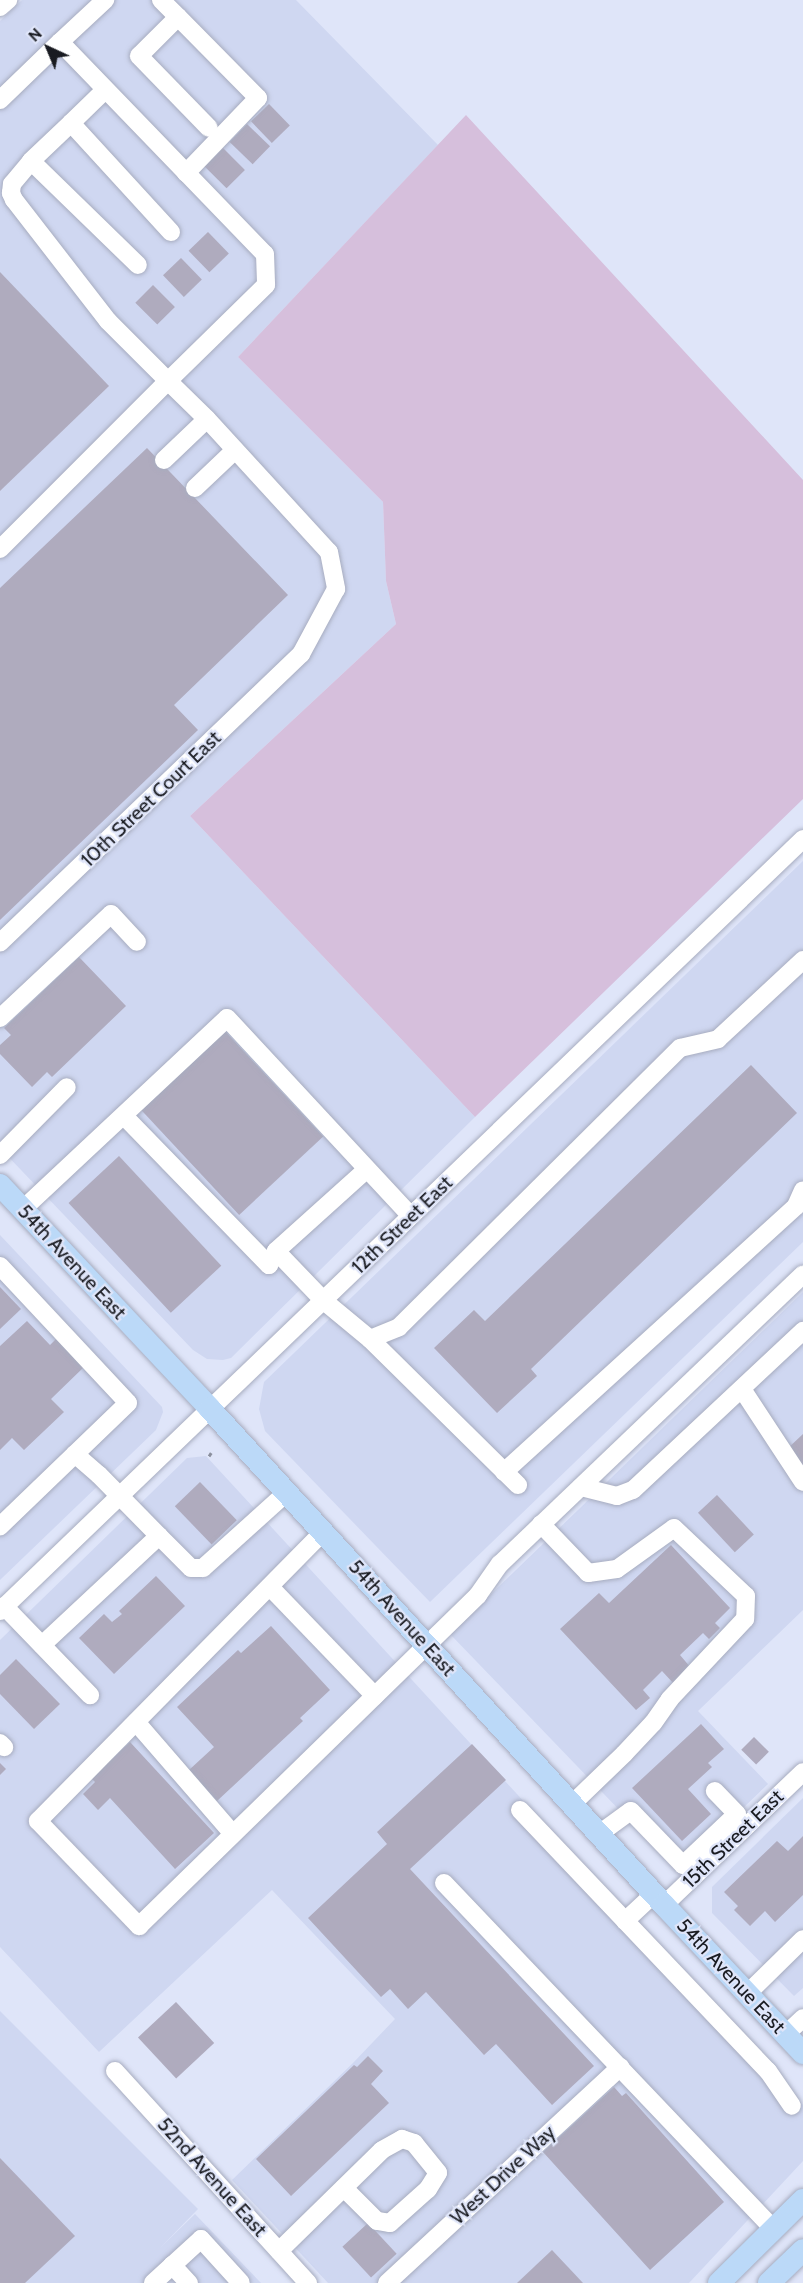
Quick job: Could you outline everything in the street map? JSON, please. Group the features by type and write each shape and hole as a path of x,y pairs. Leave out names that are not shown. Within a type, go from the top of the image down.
{"main road":[{"name":"54th Avenue East","path":"9,1200 210,1409 659,1900 803,2053"},
{"path":"719,2283 803,2200"},
{"path":"769,2283 803,2250"}],"street":[{"path":"0,8 8,0"},
{"path":"0,100 105,0"},
{"path":"161,0 258,98 186,173"},
{"path":"178,17 139,56 209,128"},
{"path":"0,549 266,285 265,254 60,42"},
{"name":"10th Street Court East","path":"0,943 301,654 336,589 328,552 207,419 108,321 14,200 11,193 12,184 31,160 105,90"},
{"path":"70,123 171,232"},
{"path":"31,160 138,264"},
{"path":"164,460 207,419"},
{"path":"195,488 235,450"},
{"name":"12th Street East","path":"2,1609 803,839"},
{"path":"0,1018 111,914 137,942"},
{"path":"370,1339 399,1327 681,1048 718,1039 803,960"},
{"path":"9,1200 124,1116 227,1018 411,1216"},
{"path":"0,1155 67,1087"},
{"path":"124,1116 268,1265 276,1251 367,1169"},
{"path":"504,1472 796,1206 803,1190"},
{"path":"276,1251 324,1301 370,1339 518,1485"},
{"path":"0,1266 128,1402 0,1526"},
{"path":"324,1533 38,1821 139,1926 478,1595 500,1564 803,1274"},
{"path":"581,1487 617,1496 633,1490 803,1330"},
{"path":"742,1389 803,1482"},
{"path":"75,1454 191,1568 203,1568 287,1492"},
{"path":"541,1524 588,1573 617,1569 674,1528 746,1596 746,1619 670,1699 631,1746 572,1804"},
{"path":"42,1645 159,1536"},
{"path":"270,1587 375,1696"},
{"path":"2,1609 42,1645 90,1695"},
{"path":"136,1722 233,1834"},
{"name":"15th Street East","path":"625,1921 659,1900 742,1820 800,1779"},
{"path":"599,1834 631,1811 683,1865 742,1820 715,1791"},
{"path":"520,1810 768,2071 792,2106"},
{"path":"444,1883 773,2228"},
{"path":"747,1994 803,1940"},
{"path":"786,2034 803,2018"},
{"name":"West Drive Way","path":"387,2283 620,2067"},
{"name":"52nd Avenue East","path":"115,2071 308,2283"},
{"path":"279,2251 382,2150 402,2139 414,2144 438,2173 428,2189 390,2223 377,2221 344,2188"},
{"path":"153,2283 201,2239 241,2283"},
{"path":"172,2265 189,2283"}],"shaded area":[{"path":"22,0 296,0 438,145 238,357 383,502 386,581 396,624 190,816 475,1117 231,1358 223,1360 207,1359 193,1350 0,1148 0,21"},
{"path":"466,115 803,480 803,799 475,1117 190,816 396,624 386,581 383,502 238,357"},
{"path":"803,861 803,1242 430,1602 265,1431 259,1409 264,1382"},
{"path":"0,1235 162,1407 163,1412 156,1430 0,1580"},
{"path":"803,1292 803,1610 698,1711 768,1784 678,1871 450,1634"},
{"path":"206,1456 803,2105 803,2161 689,2283 328,2283 232,2180 395,2019 272,1890 99,2052 0,1947 0,1640 187,1458"},
{"path":"803,1798 803,1988 794,1996 712,1913 712,1887"},
{"path":"0,2011 198,2209 160,2248 195,2214 261,2283 0,2283"}],"building":[{"path":"269,104 290,126 272,143 251,121"},
{"path":"247,124 270,146 253,164 230,142"},
{"path":"223,148 245,170 227,188 205,166"},
{"path":"208,232 229,254 209,272 189,251"},
{"path":"181,258 202,280 184,297 163,275"},
{"path":"0,272 109,386 0,491"},
{"path":"153,285 175,307 157,325 135,303"},
{"path":"147,448 288,595 174,705 198,730 0,920 0,588"},
{"path":"79,957 126,1006 52,1077 47,1072 32,1087 0,1054 0,1045 11,1035 4,1028"},
{"path":"223,1029 323,1137 239,1215 139,1107"},
{"path":"751,1065 797,1113 531,1369 537,1376 497,1413 434,1348 474,1310 485,1321"},
{"path":"119,1156 221,1266 171,1313 69,1203"},
{"path":"0,1287 21,1309 0,1329"},
{"path":"27,1321 50,1345 57,1338 85,1366 51,1399 64,1412 24,1450 12,1438 0,1450 0,1346"},
{"path":"803,1434 803,1467 786,1450"},
{"path":"200,1482 237,1520 212,1544 175,1506"},
{"path":"717,1495 754,1534 735,1552 698,1513"},
{"path":"671,1545 730,1608 715,1623 720,1628 709,1639 703,1633 680,1655 691,1668 674,1684 662,1671 643,1690 650,1698 636,1710 560,1629 599,1593 609,1603"},
{"path":"156,1576 185,1606 114,1674 79,1638 104,1614 112,1622 122,1614 119,1611"},
{"path":"271,1626 330,1690 300,1718 303,1721 217,1801 189,1770 214,1747 177,1707 238,1650 241,1653"},
{"path":"16,1659 60,1704 34,1729 0,1694 0,1675"},
{"path":"701,1724 724,1749 708,1763 712,1767 688,1789 711,1814 682,1841 632,1788"},
{"path":"754,1737 769,1752 756,1765 741,1750"},
{"path":"130,1742 214,1833 175,1869 110,1798 98,1810 83,1794 95,1782 91,1778"},
{"path":"472,1744 506,1780 410,1869 594,2066 552,2105 496,2044 484,2055 426,1992 408,2009 390,1989 381,1997 308,1918 387,1844 377,1832"},
{"path":"0,1763 6,1769 0,1775"},
{"path":"803,1836 803,1895 775,1922 765,1911 750,1926 734,1910 738,1906 724,1892 777,1841 788,1851"},
{"path":"176,2002 214,2043 176,2078 138,2037"},
{"path":"368,2056 383,2071 371,2084 389,2103 291,2196 256,2159 354,2065 357,2067"},
{"path":"614,2087 622,2096 626,2093 724,2202 650,2270 543,2152"},
{"path":"0,2158 75,2236 25,2283 0,2283"},
{"path":"368,2223 397,2254 371,2278 342,2247"},
{"path":"552,2250 583,2283 517,2283"}]}
